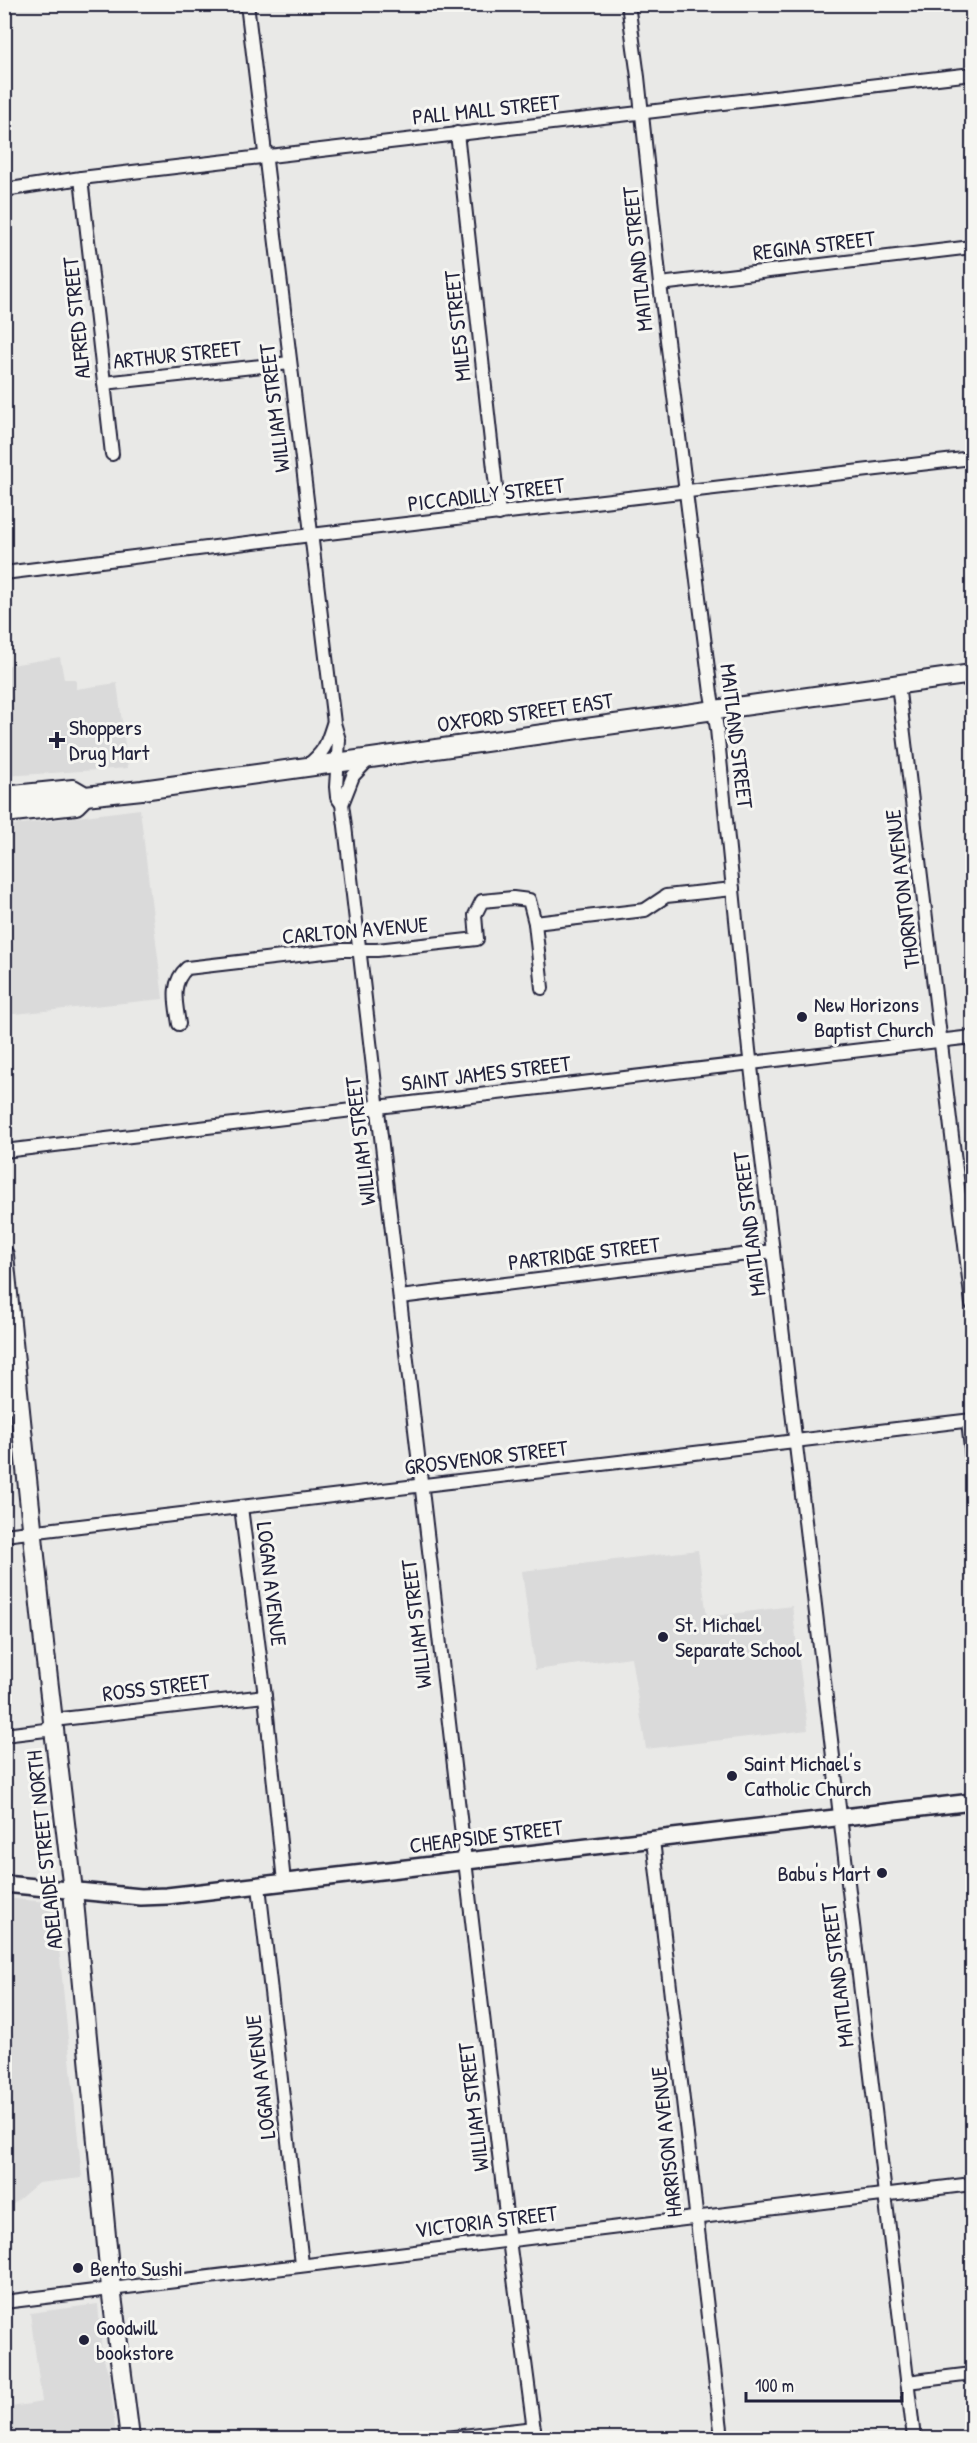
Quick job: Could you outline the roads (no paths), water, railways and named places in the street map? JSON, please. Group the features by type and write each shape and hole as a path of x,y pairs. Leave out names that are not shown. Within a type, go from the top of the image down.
{"main road":[{"name":"OXFORD STREET EAST","path":"9,794 73,789 85,796 142,790 972,674"},
{"name":"OXFORD STREET EAST","path":"4,813 76,805 85,796"},
{"name":"ADELAIDE STREET NORTH","path":"4,1256 12,1406 32,1531 73,1891 111,2289 130,2439"}],"street":[{"name":"WILLIAM STREET","path":"247,4 334,723 339,740 336,787 337,797 342,804"},
{"name":"MAITLAND STREET","path":"628,4 660,285 714,710 751,1063 914,2439"},
{"name":"PALL MALL STREET","path":"4,190 81,178 972,74"},
{"name":"MILES STREET","path":"457,133 499,514"},
{"name":"ALFRED STREET","path":"81,178 111,454"},
{"name":"REGINA STREET","path":"660,285 972,247"},
{"name":"ARTHUR STREET","path":"104,383 290,363"},
{"name":"PICCADILLY STREET","path":"4,573 972,458"},
{"name":"THORNTON AVENUE","path":"898,684 972,1304"},
{"path":"306,766 323,751 331,737 334,723"},
{"name":"WILLIAM STREET","path":"370,758 353,776 342,804 509,2240 535,2433"},
{"path":"535,923 645,910 666,896 733,890"},
{"name":"CARLTON AVENUE","path":"179,1024 175,987 179,975 187,968 342,950 377,950 477,939 475,915 482,901 513,898 529,900 535,923 542,988"},
{"name":"SAINT JAMES STREET","path":"4,1151 972,1037"},
{"name":"PARTRIDGE STREET","path":"400,1298 773,1251"},
{"path":"970,1421 972,1459"},
{"name":"GROSVENOR STREET","path":"4,1535 970,1421"},
{"name":"LOGAN AVENUE","path":"241,1507 265,1696 284,1882"},
{"name":"ROSS STREET","path":"4,1735 53,1724 265,1696"},
{"name":"CHEAPSIDE STREET","path":"4,1884 141,1897 259,1886 972,1802"},
{"name":"HARRISON AVENUE","path":"653,1840 722,2439"},
{"name":"LOGAN AVENUE","path":"259,1886 302,2264"},
{"name":"VICTORIA STREET","path":"4,2302 972,2184"},
{"path":"907,2382 972,2374"},
{"path":"445,2439 535,2433"}],"place":[{"name":"Shoppers Drug Mart","path":"57,740"},
{"name":"New Horizons Baptist Church","path":"802,1017"},
{"name":"St. Michael Separate School","path":"663,1637"},
{"name":"Saint Michael's Catholic Church","path":"732,1776"},
{"name":"Babu's Mart","path":"882,1873"},
{"name":"Bento Sushi","path":"78,2268"},
{"name":"Goodwill bookstore","path":"84,2340"}]}
